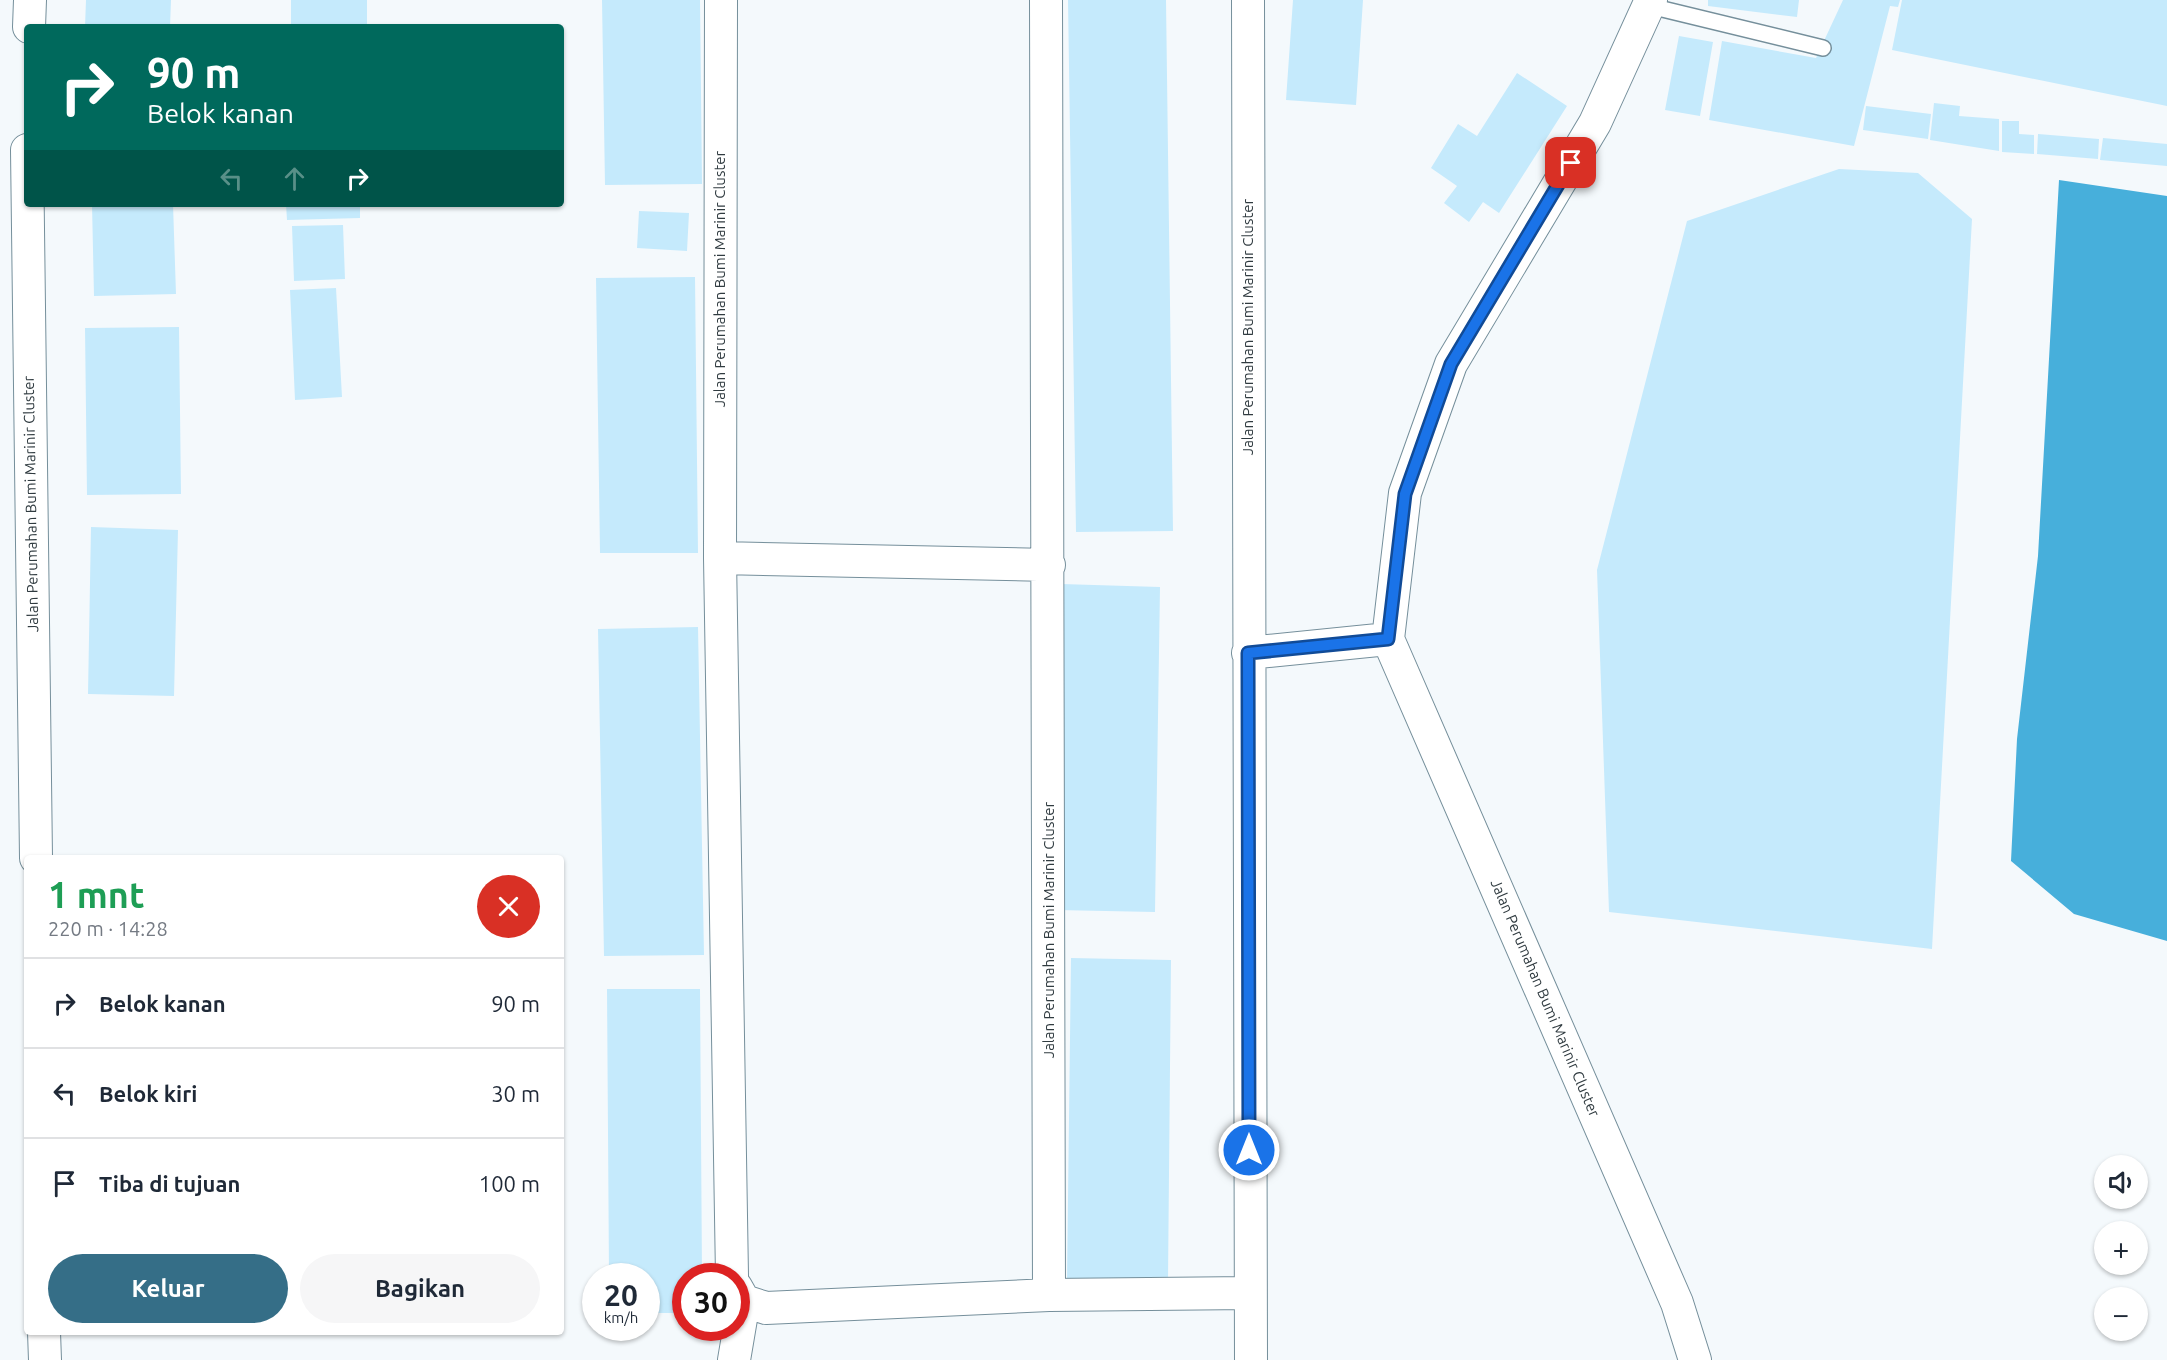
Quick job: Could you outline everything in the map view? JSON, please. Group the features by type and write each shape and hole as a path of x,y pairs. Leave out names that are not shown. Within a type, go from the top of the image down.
{"street":[{"path":"29,24 30,0"},
{"name":"Jalan Perumahan Bumi Marinir Cluster","path":"721,0 720,558 736,1263"},
{"name":"Jalan Perumahan Bumi Marinir Cluster","path":"1046,0 1049,1295"},
{"name":"Jalan Perumahan Bumi Marinir Cluster","path":"1248,0 1249,1293 1251,1360"},
{"path":"1248,653 1388,639 1405,494 1451,364 1595,123 1650,3"},
{"name":"Jalan Perumahan Bumi Marinir Cluster","path":"28,207 36,855"},
{"path":"720,558 1049,564"},
{"name":"Jalan Perumahan Bumi Marinir Cluster","path":"1388,639 1673,1292 1695,1360"},
{"path":"750,1297 766,1308 1049,1295 1249,1293"},
{"path":"44,1335 45,1360"},
{"name":"Jalan Perumahan Bumi Marinir Cluster","path":"734,1360 735,1341"}],"lane":[{"path":"1650,3 1823,48"}],"water":[{"path":"2059,180 2167,196 2167,941 2074,914 2011,861 2017,739 2038,556"}],"building":[{"path":"86,0 171,0 170,24 85,24"},
{"path":"291,0 367,0 367,24 291,24"},
{"path":"602,0 700,0 702,184 605,185"},
{"path":"1068,0 1166,0 1173,531 1076,532"},
{"path":"1293,0 1363,0 1356,105 1286,100"},
{"path":"1708,0 1799,0 1797,17 1708,6"},
{"path":"1843,0 1900,0 1898,7 1890,6 1854,146 1709,120 1722,41 1816,58"},
{"path":"1902,0 2167,0 2167,106 1892,50"},
{"path":"1679,36 1713,42 1700,116 1665,110"},
{"path":"1517,73 1567,106 1499,213 1483,202 1469,222 1444,203 1457,186 1431,168 1458,124 1477,136"},
{"path":"1934,103 1960,106 1959,116 1999,119 1999,151 1930,140"},
{"path":"1866,106 1931,114 1928,139 1863,130"},
{"path":"2002,121 2019,121 2019,134 2034,135 2034,154 2002,152"},
{"path":"2038,134 2099,139 2098,159 2037,154"},
{"path":"2103,138 2167,144 2167,166 2100,160"},
{"path":"1839,169 1918,173 1972,219 1932,949 1609,912 1597,570 1687,221"},
{"path":"92,207 173,207 176,294 94,296"},
{"path":"286,207 360,207 360,218 287,220"},
{"path":"639,211 689,213 687,251 637,248"},
{"path":"343,225 345,279 294,281 292,226"},
{"path":"695,277 698,553 600,553 596,278"},
{"path":"336,288 342,397 295,400 290,290"},
{"path":"179,327 181,494 87,495 85,328"},
{"path":"91,527 178,530 174,696 88,694"},
{"path":"1061,584 1160,587 1155,912 1056,910"},
{"path":"698,627 704,955 604,956 598,629"},
{"path":"1071,958 1171,960 1168,1281 1067,1280"},
{"path":"607,989 700,989 702,1263 672,1263 672,1313 660,1313 660,1263 609,1263"}],"route":[{"path":"1249,1150 1248,653 1388,639 1405,494 1451,364 1571,163"}]}
